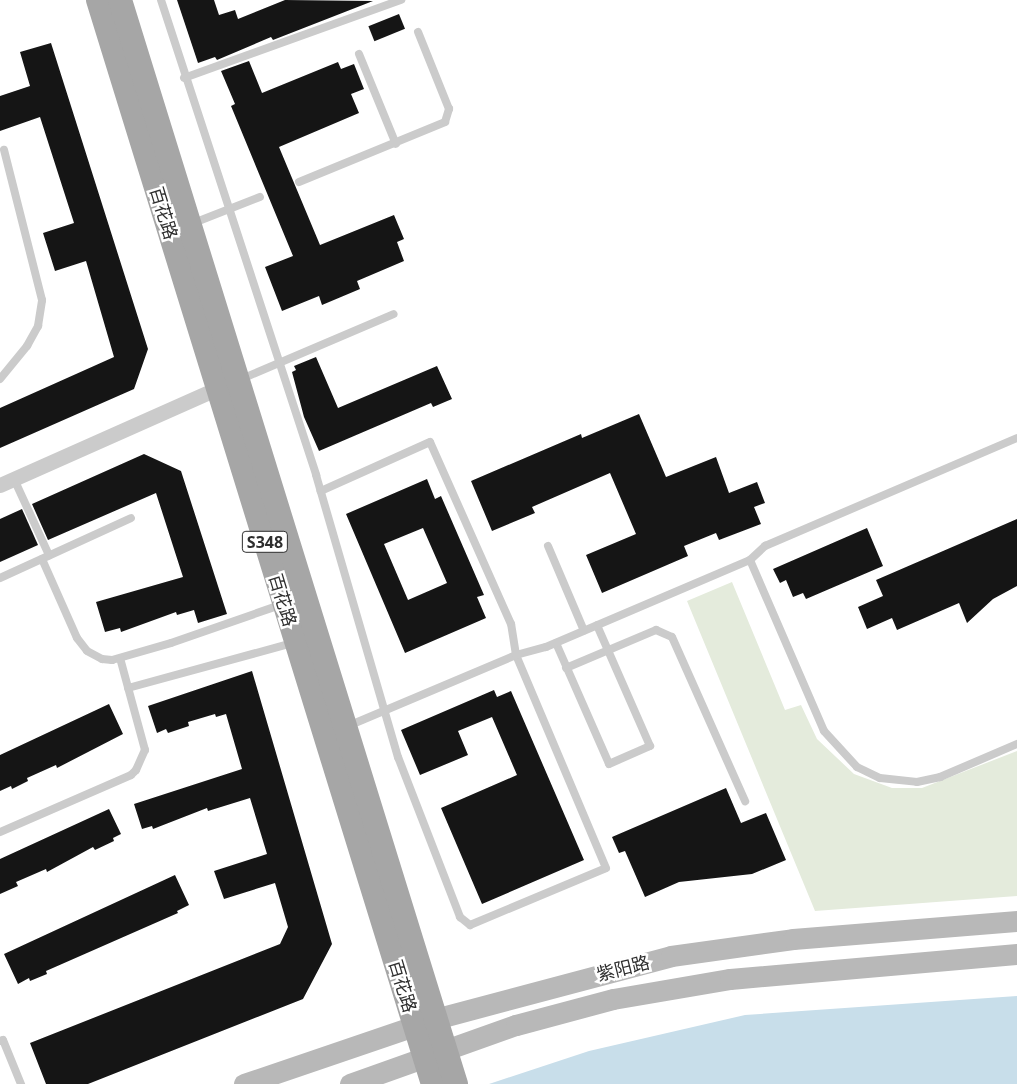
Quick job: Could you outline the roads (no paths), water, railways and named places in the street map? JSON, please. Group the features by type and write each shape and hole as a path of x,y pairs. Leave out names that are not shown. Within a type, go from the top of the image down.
{"main road":[{"name":"百花路","path":"98,0 344,727 425,1022"},
{"name":"百花路","path":"120,0 189,224 284,604 435,1053 448,1082"},
{"name":"紫阳路","path":"244,1084 425,1022 671,956 793,939 1017,921"},
{"name":"紫阳路","path":"350,1084 435,1053 564,1011 690,984 1017,954"}],"street":[{"path":"7,482 228,384"}],"lane":[{"path":"161,0 184,78 320,491 398,757 460,917 470,925 606,868 516,656 511,624 430,442 320,491"},
{"path":"184,78 401,0"},
{"path":"299,182 441,125 449,113 418,32"},
{"path":"359,54 396,144"},
{"path":"0,379 27,346 42,309 41,291 4,150"},
{"path":"189,224 260,197"},
{"path":"228,384 394,314"},
{"path":"344,727 516,656 556,643 750,560 765,546 1017,438"},
{"path":"7,482 45,557 81,645 102,659 120,658 284,604"},
{"path":"0,578 130,518"},
{"path":"548,546 584,631"},
{"path":"750,560 824,731 857,767 886,780 917,782 940,777 1017,744"},
{"path":"556,643 609,764 650,746 597,625"},
{"path":"566,668 656,630 672,637 745,801"},
{"path":"128,688 296,642"},
{"path":"0,832 131,775 136,770 145,750 120,658"},
{"path":"0,1041 3,1040 21,1084"}],"water":[{"path":"1017,996 1017,1084 489,1084 589,1051 745,1015"}]}
